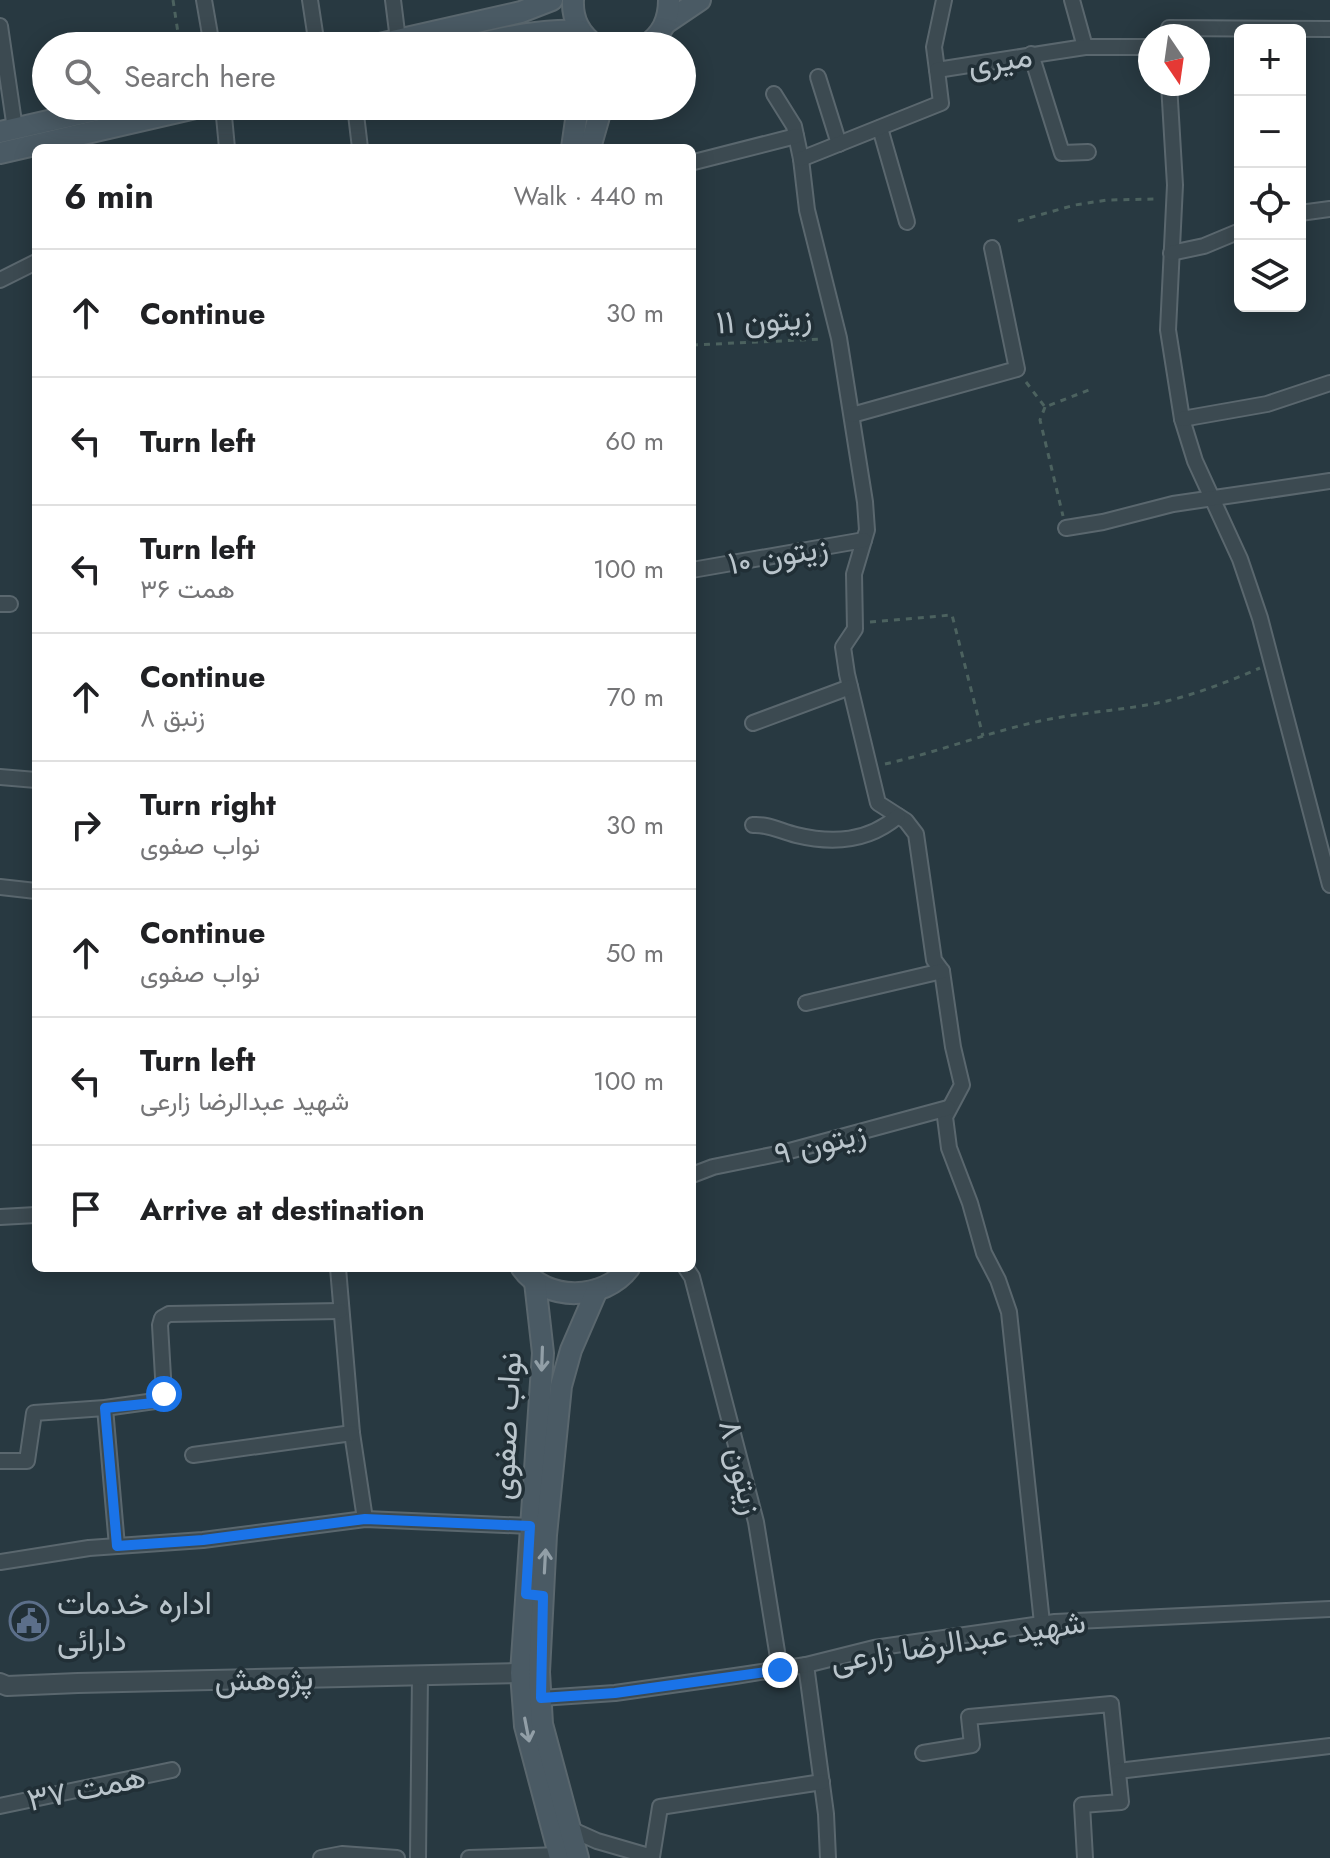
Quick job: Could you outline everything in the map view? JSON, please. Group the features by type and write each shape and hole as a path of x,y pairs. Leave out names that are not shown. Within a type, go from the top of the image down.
{"main road":[{"path":"433,32 521,12 552,0"},
{"path":"573,0 575,20 582,32"},
{"path":"666,23 669,0"},
{"path":"659,32 666,23 700,0"},
{"path":"535,32 559,32"},
{"path":"8,131 55,120"},
{"path":"39,144 143,120"},
{"path":"573,144 576,120"},
{"path":"591,144 598,120"},
{"path":"0,153 32,146"},
{"path":"528,1275 547,1288 572,1293 597,1290 626,1272"},
{"name":"نواب صفوی","path":"528,1275 543,1353 530,1526 542,1724 568,1828 566,1857"},
{"name":"نواب صفوی","path":"566,1857 525,1726 521,1673 546,1535 561,1386 571,1350 597,1290"}],"street":[{"path":"204,0 210,32"},
{"path":"310,0 315,32"},
{"path":"393,0 397,32"},
{"path":"937,70 934,47 944,0"},
{"path":"1072,0 1085,47"},
{"path":"0,26 8,131"},
{"path":"1210,28 1330,29"},
{"name":"میری","path":"801,159 941,103 937,70 1085,47 1138,47"},
{"path":"1031,54 1062,153 1088,152"},
{"path":"818,77 839,144"},
{"path":"774,94 794,126 807,210 839,338 865,502 867,530 854,574 855,629 843,647 850,687 878,803 906,821 916,834 934,960 942,971 962,1085 945,1117 949,1148 970,1203 984,1253 1009,1312 1042,1623"},
{"path":"1170,96 1174,199 1168,330 1182,419 1195,461 1240,559 1260,618 1330,885"},
{"path":"224,120 227,144"},
{"path":"357,120 360,144"},
{"path":"880,128 907,222"},
{"path":"696,161 796,136"},
{"path":"1306,212 1330,209"},
{"path":"1171,253 1204,246 1234,234"},
{"path":"852,415 1017,369 992,248"},
{"path":"0,280 32,264"},
{"path":"1182,419 1267,404 1330,383"},
{"path":"1066,528 1173,504 1330,481"},
{"name":"زیتون ۱۰","path":"696,569 864,540"},
{"path":"753,723 850,687"},
{"path":"0,777 32,780"},
{"path":"753,825 767,824 792,834 835,842 882,830 898,816"},
{"path":"0,887 32,891"},
{"path":"806,1003 942,971"},
{"name":"زیتون ۹","path":"696,1173 948,1108"},
{"path":"0,1217 32,1215"},
{"path":"338,1272 352,1433 365,1519"},
{"name":"زیتون ۸","path":"689,1272 756,1522 780,1670"},
{"path":"0,1461 27,1461 34,1413 162,1400 160,1325 162,1318 169,1314 340,1311"},
{"path":"105,1408 117,1546"},
{"path":"193,1455 352,1433"},
{"path":"0,1562 365,1519 530,1526"},
{"name":"شهید عبدالرضا زارعی","path":"541,1698 615,1693 780,1670 874,1648 1042,1623 1330,1609"},
{"path":"806,1665 822,1782 828,1858"},
{"name":"پژوهش","path":"2,1687 521,1673"},
{"path":"418,1858 420,1675"},
{"path":"923,1753 972,1745 969,1717 1111,1704 1121,1802 1082,1805 1085,1858"},
{"path":"1118,1771 1330,1746"},
{"name":"همت ۳۷","path":"0,1806 172,1770"},
{"path":"568,1828 597,1841 652,1858 660,1807 822,1782"},
{"path":"321,1858 342,1854 397,1858"},
{"path":"469,1858 566,1857"}],"path":[{"path":"173,0 178,32"},
{"path":"1018,221 1075,205 1107,200 1174,199"},
{"name":"زیتون ۱۱","path":"696,345 839,338"},
{"path":"1017,369 1045,407"},
{"path":"1066,528 1040,420 1045,407 1094,388"},
{"path":"854,624 952,615 983,736"},
{"path":"869,767 921,756 1045,720 1166,701 1221,685 1270,663"}],"place":[{"name":"اداره خدمات دارائی","path":"29,1621"}],"route":[{"path":"164,1394 162,1400 154,1403 105,1408 117,1546 203,1540 365,1519 530,1526 526,1594 543,1596 539,1672 541,1698 615,1693 780,1670"}]}
